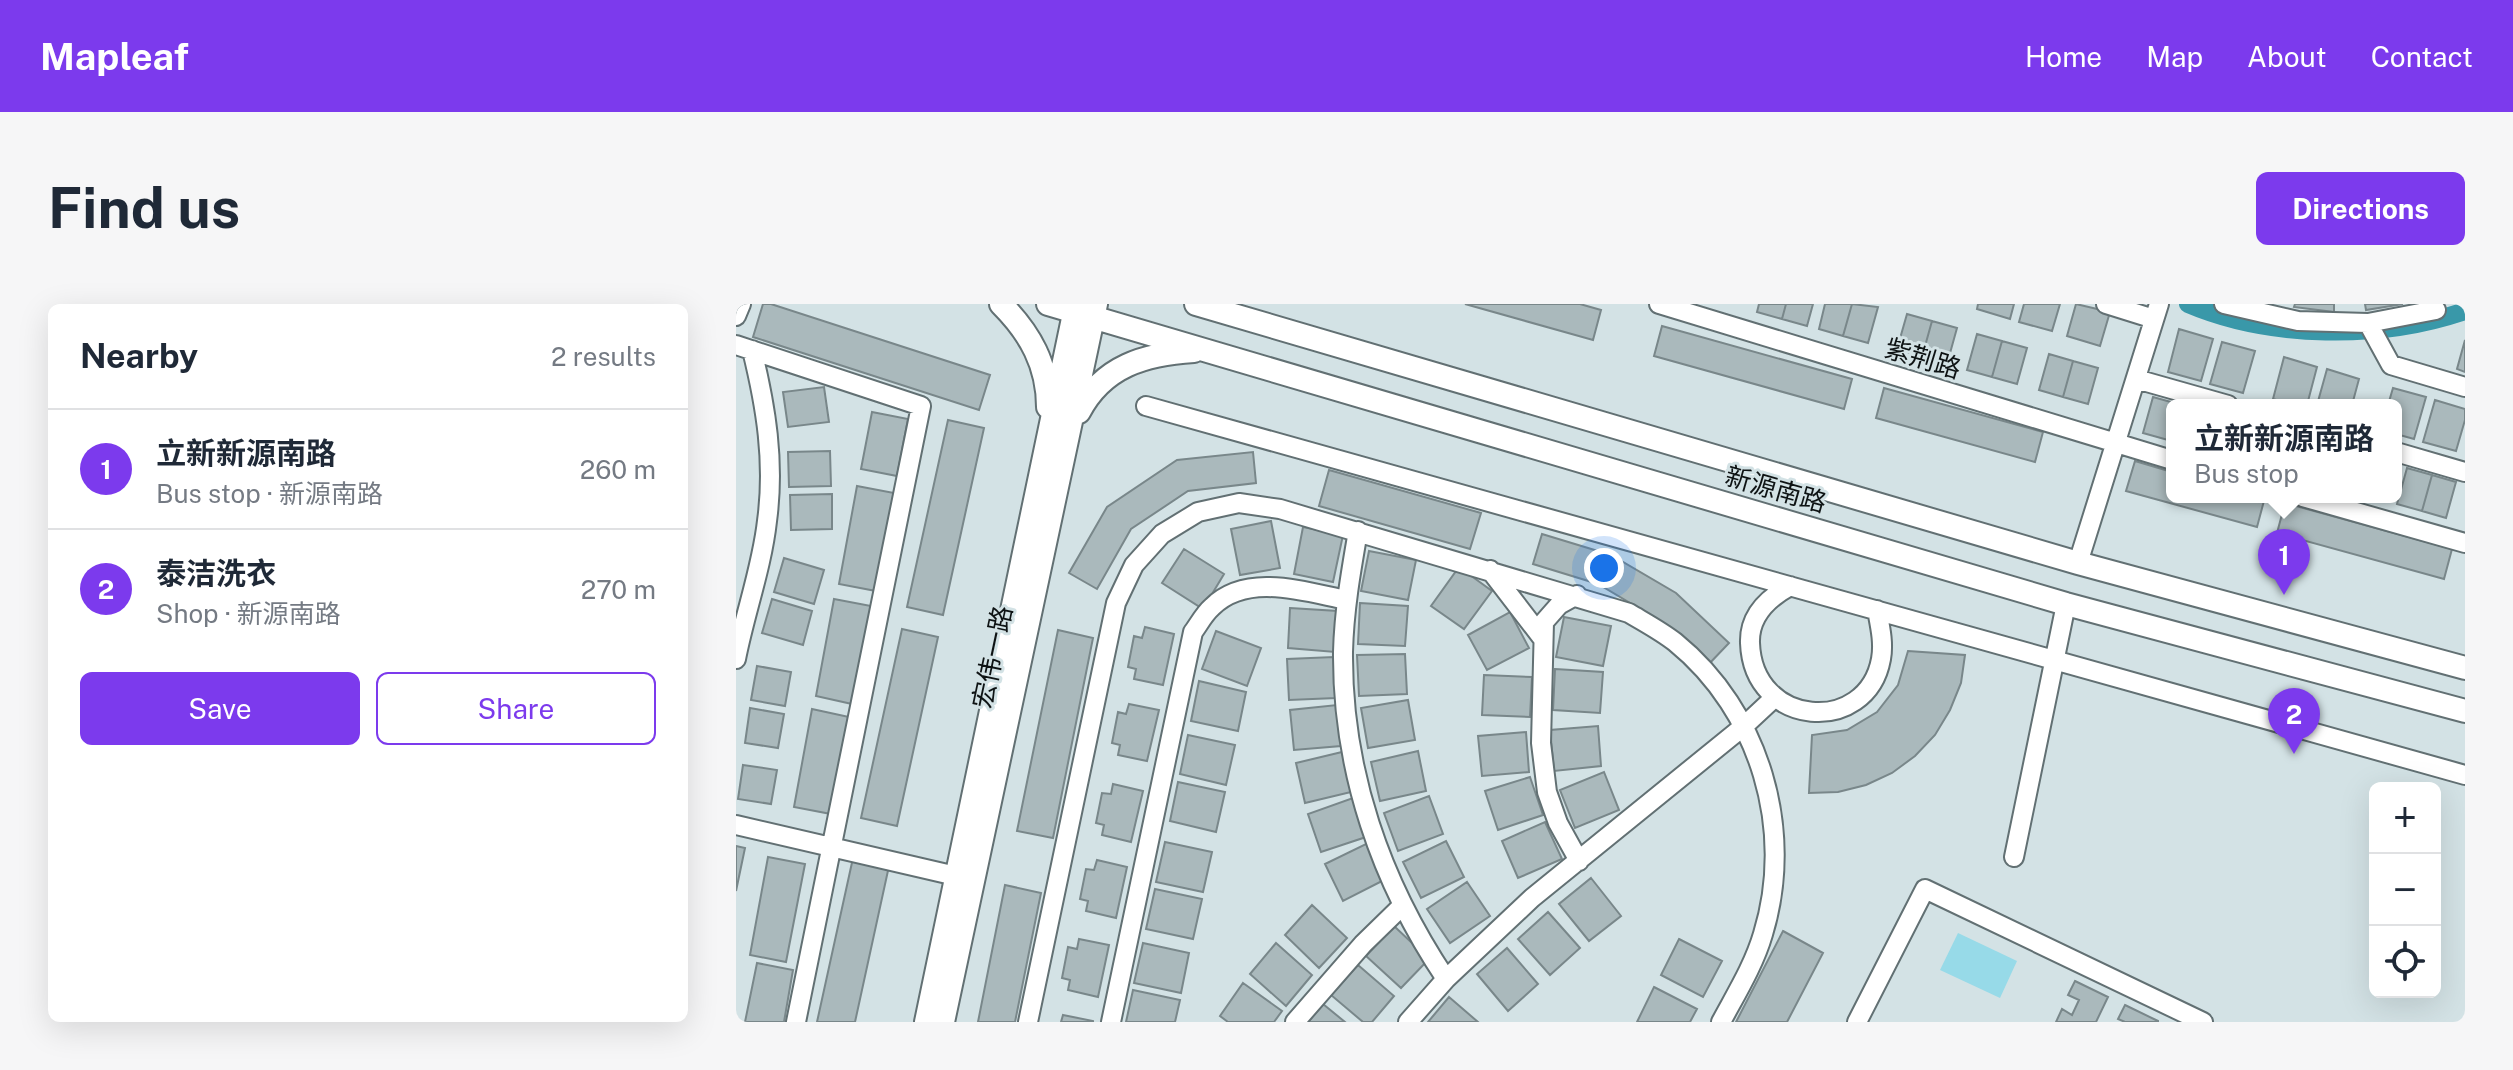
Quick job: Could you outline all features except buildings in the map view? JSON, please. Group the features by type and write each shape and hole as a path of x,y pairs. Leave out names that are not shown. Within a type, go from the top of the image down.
{"main road":[{"path":"1001,304 1020,323 1041,360 1058,435"},
{"name":"新源南路","path":"1048,304 1085,309 1208,350 2066,604 2465,711"},
{"name":"新源南路","path":"1200,305 2078,563 2465,668"},
{"name":"宏伟一路","path":"926,1022 956,876 1085,309"},
{"path":"1058,435 1089,393 1107,375 1165,353 1208,350"},
{"name":"宏伟一路","path":"943,1022 1058,435"}],"street":[{"path":"736,316 741,304"},
{"name":"紫荆路","path":"1659,304 2166,458"},
{"path":"2078,563 2157,312 2106,304"},
{"path":"2224,304 2298,321 2368,323 2436,310"},
{"path":"2368,323 2391,365 2465,387"},
{"path":"736,659 767,522 771,464 766,406 744,347"},
{"path":"744,347 921,406 796,1022"},
{"path":"2136,379 2207,399"},
{"path":"1146,406 2465,775"},
{"path":"2402,454 2465,472"},
{"path":"1028,1022 1116,603 1134,565 1162,534 1198,512 1239,503 1280,509 1577,595 1629,613 1675,642 1714,681 1744,726 1765,776 1775,829 1774,883 1763,935 1721,1022"},
{"path":"2324,503 2465,543"},
{"path":"1358,531 1347,600 1344,665 1352,757 1380,858 1402,906 1446,979"},
{"path":"1490,570 1543,639"},
{"path":"1111,1022 1193,632 1213,605 1242,589 1275,586 1347,600"},
{"path":"1790,586 1771,597 1757,614 1750,636 1751,659 1759,681 1774,698 1794,709 1816,713 1838,709 1858,698 1873,681 1881,660 1882,637 1877,610"},
{"path":"1577,595 1559,605 1544,622 1541,743 1547,792 1558,823 1579,861"},
{"path":"2014,857 2066,604"},
{"path":"1408,1022 1446,979 1510,918 1774,698"},
{"path":"736,825 956,876"},
{"path":"1857,1022 1925,889 2203,1022"},
{"path":"1295,1022 1363,944 1402,906"}],"shaded area":[{"path":"1958,933 2017,961 2000,998 1940,970"}],"waterway":[{"path":"2188,304 2254,324 2326,332 2398,327 2465,311"}],"place":[{"name":"立新新源南路","path":"2284,595"},
{"name":"泰洁洗衣","path":"2294,754"}]}
